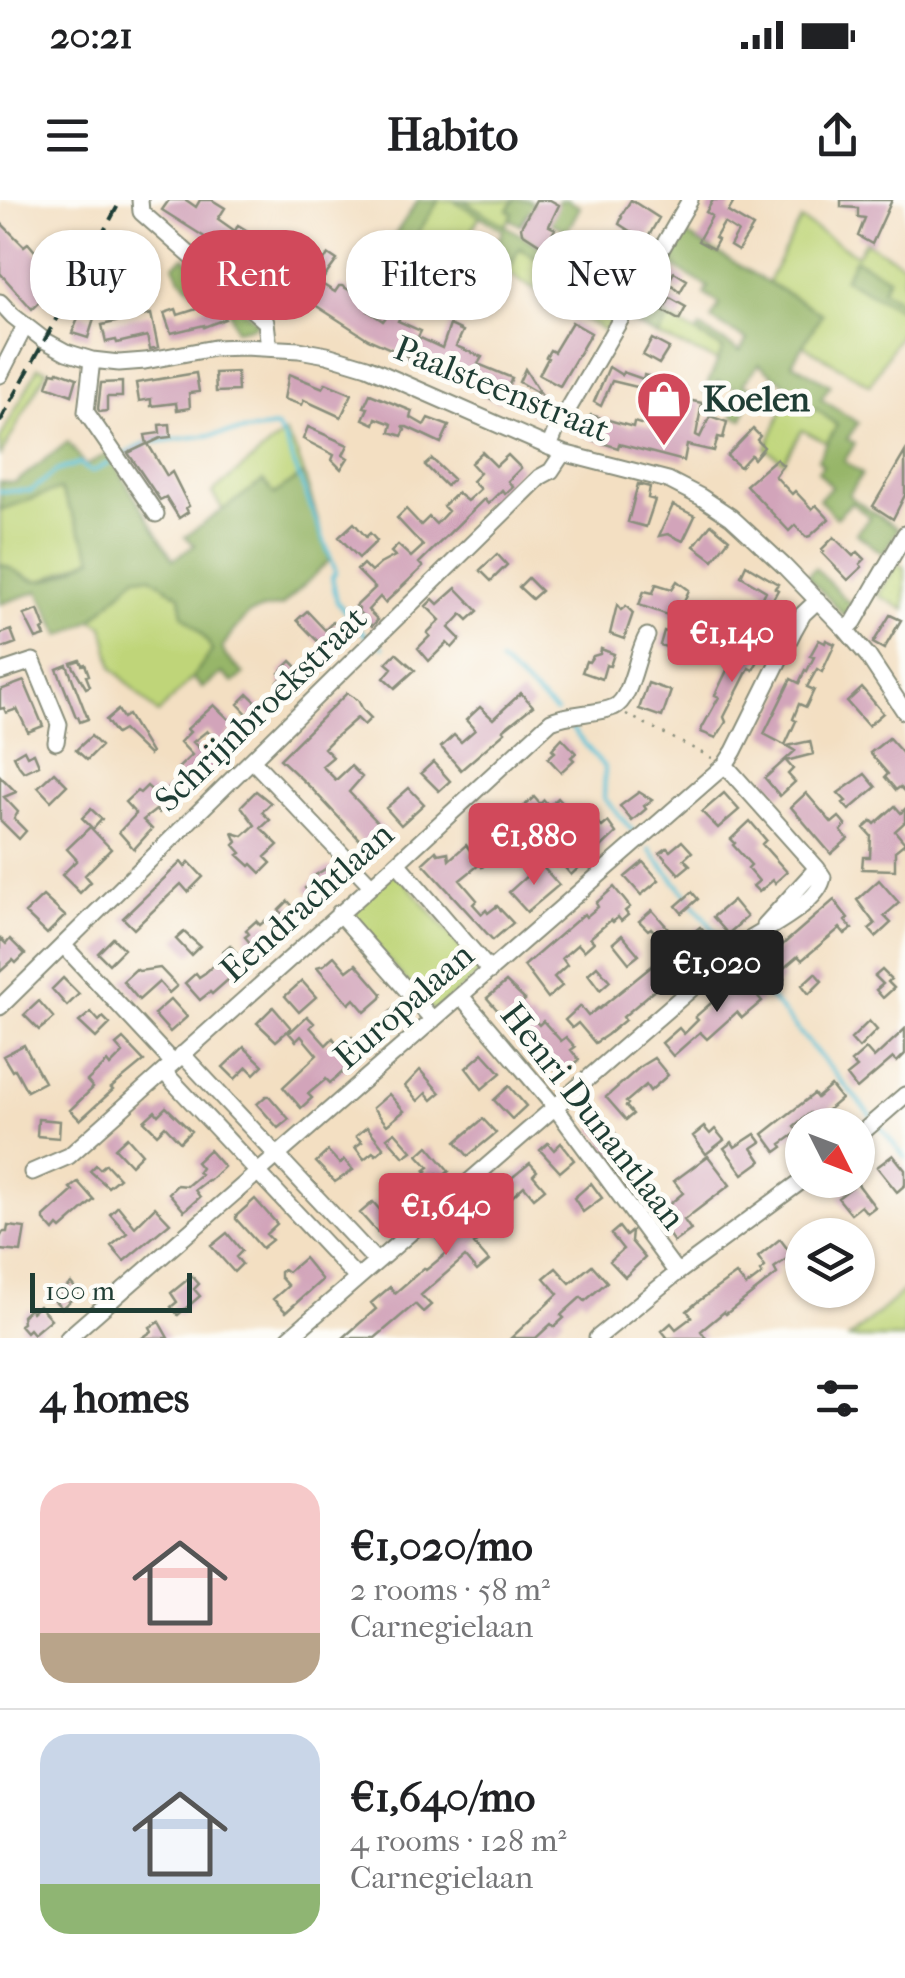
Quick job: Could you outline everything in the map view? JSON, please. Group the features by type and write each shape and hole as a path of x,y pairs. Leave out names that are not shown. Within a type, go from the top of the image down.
{"street":[{"path":"140,200 141,212 266,322 269,348"},
{"name":"Schrijnbroekstraat","path":"0,1007 526,491 551,471 556,430 690,200"},
{"name":"Paalsteenstraat","path":"0,302 24,326 54,345 92,360 145,362 214,348 269,348 328,355 556,450 668,480 702,497 744,527 846,630 905,712"},
{"path":"0,375 24,326"},
{"path":"92,360 86,412 156,514"},
{"path":"846,630 905,534"},
{"name":"Europalaan","path":"68,1338 724,765 803,614 818,600"},
{"path":"617,706 625,696 647,636"},
{"path":"0,672 34,660 59,724 56,742"},
{"name":"Eendrachtlaan","path":"32,1172 69,1156 552,721 617,706"},
{"path":"252,760 371,885"},
{"path":"289,1338 744,944 774,927 820,889 824,877 724,765"},
{"name":"Henri Dunantlaan","path":"396,863 490,972"},
{"path":"339,913 433,1020"},
{"path":"63,945 173,1063 258,1172 357,1278"},
{"name":"Henri Dunantlaan","path":"461,996 555,1107 677,1272"},
{"path":"173,1063 278,1155 376,1261"},
{"path":"875,1121 905,1095"},
{"path":"597,1338 677,1272 785,1193"}],"path":[{"path":"617,706 627,715 724,765"}],"green space":[{"path":"418,200 439,200 420,230 398,230"},
{"path":"439,200 453,200 480,216 472,230 419,230"},
{"path":"453,200 463,200 532,242 532,255 519,248 512,264 512,230 503,230"},
{"path":"463,200 514,200 508,210 513,213 505,226"},
{"path":"514,200 528,200 552,214 559,200 580,207 568,230 529,211 520,225 510,219 513,213 508,210"},
{"path":"801,220 857,255 865,242 905,265 905,303 882,290 888,278 856,260 844,279 902,310 905,305 905,326 870,385 803,345 822,314 768,282"},
{"path":"678,230 822,314 792,363 830,385 821,399 858,423 847,439 855,444 844,461 862,474 850,497 898,529 883,554 856,533 870,517 851,503 836,518 819,499 832,487 818,471 823,465 818,459 837,425 815,408 810,415 781,394 786,385 759,364 743,384 752,388 743,419 733,416 737,388 717,381 711,395 704,392 723,349 697,333 700,328 740,351 747,340 711,319 720,304 704,294 708,287 671,265 671,242"},
{"path":"518,248 532,256 532,287 512,275"},
{"path":"181,259 181,279 180,278 174,265"},
{"path":"855,259 888,278 882,290 905,303 902,310 844,279"},
{"path":"671,319 723,349 718,361 658,336"},
{"path":"233,320 257,322 255,326 236,330"},
{"path":"586,320 613,320 606,332"},
{"path":"627,320 668,320 658,336"},
{"path":"38,367 47,370 0,457 0,439"},
{"path":"787,398 809,415 815,407 837,426 827,443 802,430 784,461 766,449"},
{"path":"285,433 304,474 274,494 263,481 223,510 212,493"},
{"path":"68,442 86,466 108,453 173,560 195,545 185,537 263,481 274,494 304,474 330,560 282,606 248,614 231,634 222,648 244,674 233,683 222,673 203,688 192,678 212,651 183,615 180,596 151,577 137,576 92,620 61,636 39,591 0,604 0,564 30,579 46,580 93,558 60,489 0,510 0,482 15,483"},
{"path":"60,489 93,558 41,581 0,564 0,510"},
{"path":"897,564 905,568 905,610 878,595"},
{"path":"815,568 855,609 850,615 844,615 807,576"},
{"path":"137,576 151,577 180,596 184,612 212,651 158,714 113,668 103,626 92,620"},
{"path":"395,870 482,972 434,1012 346,913"},
{"path":"905,1290 905,1338 849,1338"}],"building":[{"path":"169,200 186,200 196,207 200,200 212,200 225,208 218,219 234,230 194,230 162,210"},
{"path":"536,200 559,205 549,226 554,230 532,230 532,239 522,233 521,227"},
{"path":"631,200 659,218 652,230 628,230 619,224"},
{"path":"713,200 735,200 728,212 753,227 738,251 730,246 738,232 724,223 713,249 698,241 712,216 706,212"},
{"path":"841,200 892,200 872,244 858,236 865,218 858,217 858,208 841,207"},
{"path":"0,222 24,246 30,245 30,307 0,273"},
{"path":"328,254 337,260 326,275"},
{"path":"674,272 687,280 680,292 671,284"},
{"path":"339,286 346,288 346,320 399,320 421,331 418,337 442,348 450,325 463,331 456,346 482,357 478,364 512,378 500,403 476,392 478,389 463,379 434,366 432,371 368,339 326,312 326,287 335,292"},
{"path":"671,299 686,307 679,320 671,316"},
{"path":"176,309 181,314 181,320 222,320 171,333 164,313"},
{"path":"77,320 94,320 88,338 72,333"},
{"path":"152,320 158,347 150,349 147,336 106,342 102,325"},
{"path":"572,322 591,333 560,386 539,375 550,350 554,352"},
{"path":"652,339 669,348 659,364 643,355"},
{"path":"609,367 622,375 623,372 643,379 644,375 655,378 654,382 686,387 683,399 702,403 696,435 700,437 710,416 727,422 714,451 687,445 684,461 619,444 618,448 575,431 579,421 586,424 591,415 661,430 668,400 639,394 641,388 612,381 601,406 594,402"},
{"path":"525,369 548,406 533,416 522,403 538,393 519,382"},
{"path":"52,372 77,378 72,395 47,386"},
{"path":"237,372 238,391 216,392 215,373"},
{"path":"196,373 199,392 189,393 190,408 177,410 176,403 151,406 151,399 139,401 136,383"},
{"path":"289,374 323,388 326,383 352,394 341,417 304,400 302,405 284,399"},
{"path":"122,382 122,397 107,397 107,411 100,412 101,383"},
{"path":"370,394 412,411 410,417 424,425 428,418 449,426 441,443 407,427 403,427 402,436 390,432 392,424 376,418 374,424 363,419"},
{"path":"170,424 171,437 148,444 167,476 172,472 189,506 188,512 179,518 166,497 160,500 128,453 147,444 145,435 160,433 159,425"},
{"path":"308,427 348,445 343,455 348,458 341,469 332,460 334,455 303,439"},
{"path":"753,429 764,447 740,467 727,456"},
{"path":"482,452 496,466 508,455 521,468 508,481 513,487 505,494 502,490 488,504 484,499 385,603 380,597 368,610 378,620 372,626 356,606 375,588 357,570 363,564 371,572 395,556 391,552 398,545 411,557 423,546 397,518 406,509 421,525 429,517 436,524 448,511 443,506 457,493 467,501 480,489 472,481 480,473 471,463"},
{"path":"905,452 905,495 893,519 873,506"},
{"path":"432,459 453,479 446,486 425,465"},
{"path":"776,459 783,465 775,476 792,494 795,491 812,509 816,505 829,519 810,536 806,537 795,525 789,531 746,485"},
{"path":"638,484 650,487 648,498 655,500 646,527 628,522"},
{"path":"673,505 695,516 683,541 668,534 659,536"},
{"path":"354,523 366,537 370,533 377,541 359,558 339,537"},
{"path":"711,524 729,539 713,560 694,546"},
{"path":"834,537 853,556 858,552 865,559 848,580 822,553"},
{"path":"497,554 507,565 491,581 480,570"},
{"path":"746,565 778,584 768,608 780,615 770,635 749,624 766,591 741,576"},
{"path":"528,578 541,591 532,599 519,587"},
{"path":"677,581 689,590 681,608 685,609 682,620 639,605 644,591 653,593 656,584 672,589"},
{"path":"456,588 478,611 468,620 462,614 449,628 460,639 452,648 447,643 429,661 418,648 440,620 426,606 433,599 438,604"},
{"path":"617,605 621,610 626,606 633,613 624,639 610,634"},
{"path":"38,610 45,636 36,639 24,615"},
{"path":"307,611 325,630 333,622 340,628 343,625 352,635 331,655 297,620"},
{"path":"890,615 901,620 884,649 873,643"},
{"path":"11,630 16,643 0,649 0,634"},
{"path":"678,630 690,634 684,653 660,645 664,631 676,635"},
{"path":"738,638 764,650 753,670 749,668 716,738 701,732 719,697 715,695"},
{"path":"819,640 835,644 822,672 817,669 807,687 814,690 806,707 799,704 785,745 764,734 791,679 799,683 807,671"},
{"path":"601,649 614,654 602,679 582,672 586,661 600,654"},
{"path":"396,653 415,670 395,688 384,678 392,668 386,663"},
{"path":"80,660 89,675 86,676 90,686 86,688 71,663"},
{"path":"291,661 310,680 293,697 278,682 283,677 279,673"},
{"path":"67,665 88,719 80,722 57,669"},
{"path":"24,681 43,726 28,732 17,709 6,713 4,708 0,709 0,690"},
{"path":"648,683 671,691 662,717 639,709"},
{"path":"862,688 883,713 868,726 847,702"},
{"path":"347,693 358,700 371,718 364,725 357,718 332,740 324,748 333,757 322,766 336,780 351,766 362,777 349,792 389,834 374,855 280,759"},
{"path":"521,693 533,706 461,770 441,747 454,735 461,742 475,730 466,720 480,707 493,719"},
{"path":"248,694 267,712 256,723 238,704"},
{"path":"214,705 236,726 220,744 207,731 193,742 218,767 191,793 184,787 159,813 156,810 143,820 152,829 134,849 119,832 136,814 125,802 147,786 157,795 165,792 180,777 175,771 192,755 180,742 190,732 187,729"},
{"path":"118,710 123,718 128,715 149,755 123,730 116,734 106,720"},
{"path":"91,736 101,746 87,760 76,750"},
{"path":"562,738 576,753 561,772 548,758"},
{"path":"889,738 905,756 905,792 900,787 896,790 870,753"},
{"path":"810,741 813,754 786,761 793,769 788,774 795,782 780,796 765,778 795,751 787,746"},
{"path":"24,750 27,756 34,753 39,765 24,772 14,756"},
{"path":"433,762 450,781 439,791 421,773"},
{"path":"54,772 67,785 51,801 38,787"},
{"path":"865,774 876,787 849,810 838,793"},
{"path":"0,776 16,792 4,797 18,812 14,819 26,831 19,839 0,820"},
{"path":"409,788 424,804 401,825 386,808"},
{"path":"256,791 271,803 262,812 270,820 261,828 278,845 265,857 271,863 261,873 238,855 241,853 234,845 237,842 233,833 243,836 255,825 241,806"},
{"path":"639,792 652,800 632,821 620,806"},
{"path":"724,793 739,810 718,828 702,812"},
{"path":"806,793 832,823 839,817 846,825 841,831 848,839 831,854 791,807"},
{"path":"534,797 549,806 558,798 571,817 557,830 553,826 548,831 541,823 531,833 524,822 532,814 524,806"},
{"path":"895,806 901,813 905,809 905,822 895,831 905,843 895,851 895,870 862,869 863,857 870,857 871,836 864,828 872,821 875,824"},
{"path":"91,809 102,819 93,829 82,818"},
{"path":"750,821 766,840 762,844 787,872 759,892 753,886 759,881 748,868 751,865 731,839"},
{"path":"608,822 616,833 571,875 556,853 562,847 566,851 598,823 602,827"},
{"path":"90,827 111,849 85,875 91,882 80,893 62,875 77,860 67,849"},
{"path":"682,841 692,852 684,859 690,865 679,874 660,853 667,848 670,851"},
{"path":"466,845 475,857 482,851 490,861 460,880 477,900 473,904 482,914 497,906 513,923 493,940 423,863 436,851 448,852 449,860"},
{"path":"181,862 185,867 189,862 203,877 188,892 181,884 134,929 123,918"},
{"path":"643,862 659,880 641,895 625,877"},
{"path":"540,864 559,885 527,912 509,892"},
{"path":"330,866 344,882 319,904 305,888 314,876"},
{"path":"879,880 899,903 884,916 891,923 876,937 869,929 875,924 857,900"},
{"path":"614,887 630,907 625,911 628,915 621,921 618,917 611,920 590,938 594,942 584,951 578,944 562,958 567,965 554,977 562,986 548,998 524,966 584,914 586,917 598,907 596,903"},
{"path":"692,892 698,899 682,913 676,906"},
{"path":"43,896 65,916 47,934 25,913"},
{"path":"733,900 747,917 728,934 713,917"},
{"path":"834,900 852,929 845,934 840,928 802,960 798,956 778,973 784,979 774,987 757,967"},
{"path":"288,901 304,919 290,931 280,920 284,915 279,910"},
{"path":"652,910 668,928 658,936 639,921"},
{"path":"266,920 276,932 258,952 245,937 249,934 246,930 256,921 260,925"},
{"path":"700,927 715,944 667,985 664,982 607,1035 595,1043 578,1023 572,1028 565,1020 580,1006 588,1016 599,1009"},
{"path":"184,932 200,946 191,955 176,939"},
{"path":"622,935 639,955 629,963 613,943"},
{"path":"0,938 6,944 10,939 25,954 0,972"},
{"path":"113,938 124,949 109,964 98,953"},
{"path":"230,945 246,964 200,1000 185,983 196,973 199,977 205,973 226,954 223,951"},
{"path":"334,956 347,971 356,964 382,994 365,1012 354,999 349,1004 317,967"},
{"path":"597,966 610,981 600,990 588,974"},
{"path":"160,968 177,986 169,993 159,982 139,1000 123,981 136,969"},
{"path":"882,970 894,988 883,998 876,990 883,984 875,976"},
{"path":"815,973 822,981 809,994 802,985"},
{"path":"741,977 762,1001 742,1018 737,1012 707,1039 700,1032 673,1056 662,1043 679,1028 684,1034 698,1020 695,1017"},
{"path":"63,978 79,994 67,1006 52,989"},
{"path":"302,981 316,997 299,1012 285,996"},
{"path":"506,982 525,1000 520,1004 528,1019 531,1016 539,1025 543,1021 561,1041 566,1037 575,1047 571,1050 579,1060 561,1076 534,1045 530,1048 487,998"},
{"path":"171,999 187,1017 170,1032 154,1014"},
{"path":"39,1001 54,1018 39,1030 24,1015"},
{"path":"273,1007 291,1028 276,1041 257,1023"},
{"path":"394,1008 403,1020 377,1042 368,1031 389,1017"},
{"path":"91,1012 99,1021 103,1017 110,1024 96,1038 79,1022"},
{"path":"307,1016 314,1023 310,1027 326,1045 333,1038 339,1046 352,1037 365,1053 330,1083 326,1079 308,1094 312,1098 301,1108 283,1087 317,1055 301,1036 296,1041 289,1033"},
{"path":"869,1021 877,1030 859,1048 851,1039"},
{"path":"905,1029 905,1054 897,1062 893,1058 857,1089 847,1076 857,1068 851,1062 866,1049 874,1058"},
{"path":"123,1039 144,1061 80,1120 70,1110 93,1088 87,1081 123,1053 116,1045"},
{"path":"24,1045 44,1082 27,1091 3,1056"},
{"path":"244,1047 263,1065 254,1074 247,1067 235,1079 223,1067"},
{"path":"483,1053 501,1073 482,1089 466,1068"},
{"path":"654,1058 668,1075 650,1091 646,1085 626,1102 633,1114 626,1120 606,1097"},
{"path":"420,1070 440,1093 432,1100 426,1093 418,1101 405,1086"},
{"path":"509,1086 526,1106 512,1119 494,1100"},
{"path":"831,1086 841,1099 830,1108 796,1108 814,1094 817,1098"},
{"path":"389,1094 404,1111 387,1125 373,1108"},
{"path":"266,1096 289,1119 278,1128 257,1104"},
{"path":"166,1107 191,1131 180,1142 165,1126 157,1134 144,1121"},
{"path":"785,1117 783,1147 776,1152 763,1134"},
{"path":"38,1119 60,1121 59,1138 37,1136"},
{"path":"483,1119 496,1133 468,1156 456,1142"},
{"path":"603,1120 622,1142 617,1147 623,1153 615,1160 591,1130"},
{"path":"367,1127 384,1148 364,1159 355,1147 362,1142 356,1136"},
{"path":"704,1127 710,1134 715,1129 724,1140 706,1154 693,1136"},
{"path":"395,1132 412,1151 404,1157 387,1138"},
{"path":"755,1134 761,1142 752,1148 761,1161 743,1174 724,1148 732,1142 735,1147"},
{"path":"127,1137 142,1154 131,1165 115,1148"},
{"path":"548,1143 554,1150 561,1143 574,1160 560,1172 540,1150"},
{"path":"428,1146 449,1171 440,1179 437,1175 426,1194 406,1207 394,1192 400,1186 405,1190 427,1171 429,1167 418,1155"},
{"path":"209,1150 224,1167 195,1190 200,1197 184,1211 169,1193 177,1185 187,1186 201,1174 196,1162"},
{"path":"328,1151 340,1164 344,1160 353,1170 335,1182 316,1162"},
{"path":"893,1155 905,1170 905,1185 897,1192 877,1167"},
{"path":"708,1156 730,1185 684,1220 691,1230 674,1242 659,1213 683,1193 674,1181"},
{"path":"530,1163 537,1171 533,1175 545,1189 534,1198 524,1186 504,1204 510,1210 507,1216 474,1244 489,1261 477,1271 465,1257 421,1295 431,1305 423,1312 415,1304 375,1338 343,1338 376,1309 371,1303 390,1287 395,1293 448,1252 436,1238 443,1232 446,1235 471,1216 477,1224 495,1209 484,1196"},
{"path":"106,1164 119,1178 108,1187 90,1171 96,1165 100,1169"},
{"path":"78,1182 94,1200 54,1231 44,1217"},
{"path":"591,1183 602,1198 583,1212 574,1198"},
{"path":"838,1198 868,1198 875,1207 867,1213 861,1206 851,1214"},
{"path":"255,1199 277,1224 266,1234 272,1240 262,1248 236,1219"},
{"path":"373,1202 380,1210 384,1206 393,1218 377,1232 360,1213"},
{"path":"118,1206 135,1227 155,1207 170,1223 124,1261 111,1246 127,1233 110,1214"},
{"path":"8,1226 25,1228 21,1252 0,1250 0,1238"},
{"path":"619,1227 626,1236 632,1231 631,1241 645,1258 625,1277 610,1261 623,1249 611,1234"},
{"path":"227,1233 242,1251 236,1257 242,1264 234,1272 211,1246"},
{"path":"780,1239 785,1246 785,1260 774,1268 777,1274 701,1331 706,1338 665,1338 662,1331 671,1323 676,1329 692,1317 687,1311 736,1274 746,1286 762,1274 760,1271 765,1267 758,1257"},
{"path":"304,1258 322,1280 286,1312 273,1299 288,1286 280,1272 288,1272"},
{"path":"592,1265 607,1282 585,1301 581,1297 561,1315 564,1318 536,1338 511,1338 558,1294 544,1278 556,1268 570,1283"},
{"path":"192,1276 199,1284 194,1289 200,1296 178,1315 171,1307 177,1302 171,1293"},
{"path":"71,1283 79,1293 62,1308 53,1299"},
{"path":"39,1306 51,1319 33,1334 29,1329 26,1332 20,1325 22,1316"},
{"path":"159,1322 168,1338 142,1338 152,1331 150,1327"}],"waterway":[{"path":"154,442 277,427 336,572 332,577 337,602 368,638"},
{"path":"125,454 146,443"},
{"path":"0,491 31,491 56,471 80,463 93,471 109,463"},
{"path":"500,662 556,712"},
{"path":"566,722 605,768 604,798 637,836"},
{"path":"649,849 730,950"},
{"path":"736,958 864,1108"},
{"path":"878,1124 905,1158"}],"railway":[{"path":"0,422 121,200"}],"place":[{"name":"Koelen","path":"664,448"}]}
